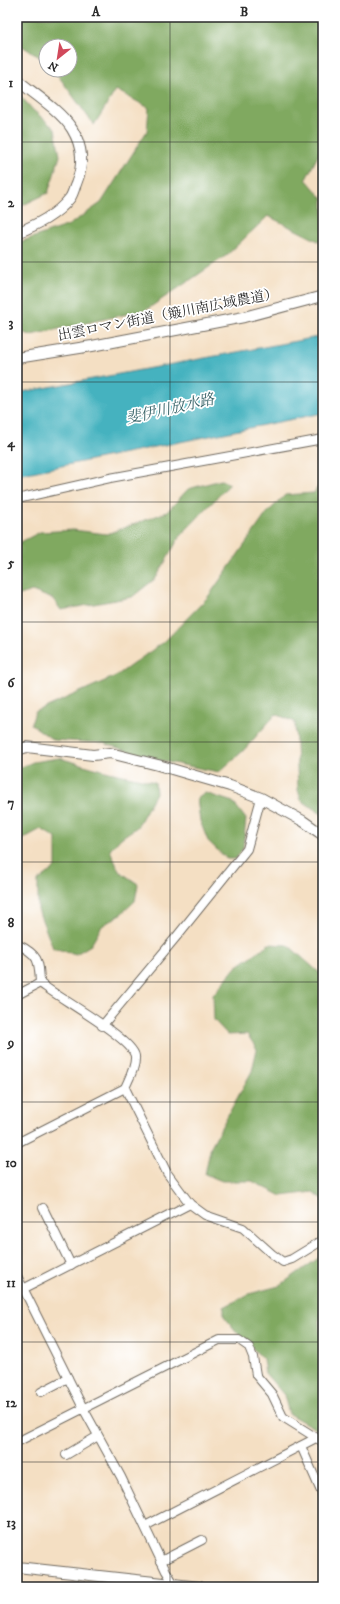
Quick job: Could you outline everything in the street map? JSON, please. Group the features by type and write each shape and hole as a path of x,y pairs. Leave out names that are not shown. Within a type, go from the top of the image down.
{"street":[{"path":"17,80 49,105 71,127 80,144 82,160 79,177 71,197 55,212 33,226 17,233"},
{"name":"出雲ロマン街道（簸川南広域農道）","path":"17,358 92,346 244,316 323,296"},
{"path":"17,499 110,478 323,439"},
{"path":"17,750 27,747 93,754 110,753 158,765 230,786 261,798 323,834"},
{"path":"102,1026 247,849 261,798"},
{"path":"17,944 31,951 39,964 40,983 51,993 123,1040 135,1054 135,1064 125,1088 17,1143"},
{"path":"17,994 40,983"},
{"path":"125,1088 168,1173 190,1204 205,1215 243,1228 283,1262 292,1259 323,1240"},
{"path":"20,1290 190,1204"},
{"path":"43,1208 71,1265"},
{"path":"17,1276 20,1290 121,1477 166,1571 176,1586"},
{"path":"17,1442 219,1340 239,1340 248,1347 253,1357 256,1375 272,1394 283,1417 319,1440"},
{"path":"41,1392 68,1378"},
{"path":"66,1455 98,1436"},
{"path":"145,1526 301,1446 319,1440"},
{"path":"301,1446 323,1496"},
{"path":"161,1561 202,1540"},
{"path":"17,1567 176,1586 200,1587"}],"green space":[{"path":"17,17 323,17 323,146 306,179 323,199 323,240 318,241 268,216 227,255 146,310 31,335 17,331 17,243 69,225 101,203 147,131 149,108 116,90 94,125 60,78 78,78 78,38 38,38 38,56 17,43"},
{"path":"17,92 33,110 55,129 60,156 48,193 17,208"},
{"path":"323,479 323,815 301,800 298,790 295,722 276,714 243,751 219,772 152,759 103,743 53,740 31,724 35,712 116,676 165,641 208,597 267,513 285,495 314,493"},
{"path":"221,480 230,484 180,536 156,578 132,597 61,610 53,599 32,591 17,596 17,544 40,532 73,530 107,534 167,512 188,489"},
{"path":"59,758 109,772 155,782 156,793 137,827 121,838 110,850 119,871 138,884 135,901 121,914 102,926 91,945 76,954 53,948 38,910 38,881 56,867 56,838 41,829 17,842 17,769 33,762"},
{"path":"205,793 233,802 246,819 243,848 236,859 227,859 208,841 200,821 197,799"},
{"path":"269,944 288,945 323,976 323,1199 313,1192 282,1196 252,1181 222,1181 205,1174 211,1146 252,1071 257,1049 247,1034 228,1035 214,1020 213,995 236,967"},
{"path":"323,1255 323,1310 319,1321 320,1334 323,1337 323,1433 289,1414 284,1395 265,1373 263,1359 235,1330 224,1316 224,1307 249,1294 279,1286"}],"water":[{"name":"斐伊川放水路","path":"323,336 323,413 17,475 17,393"}]}
